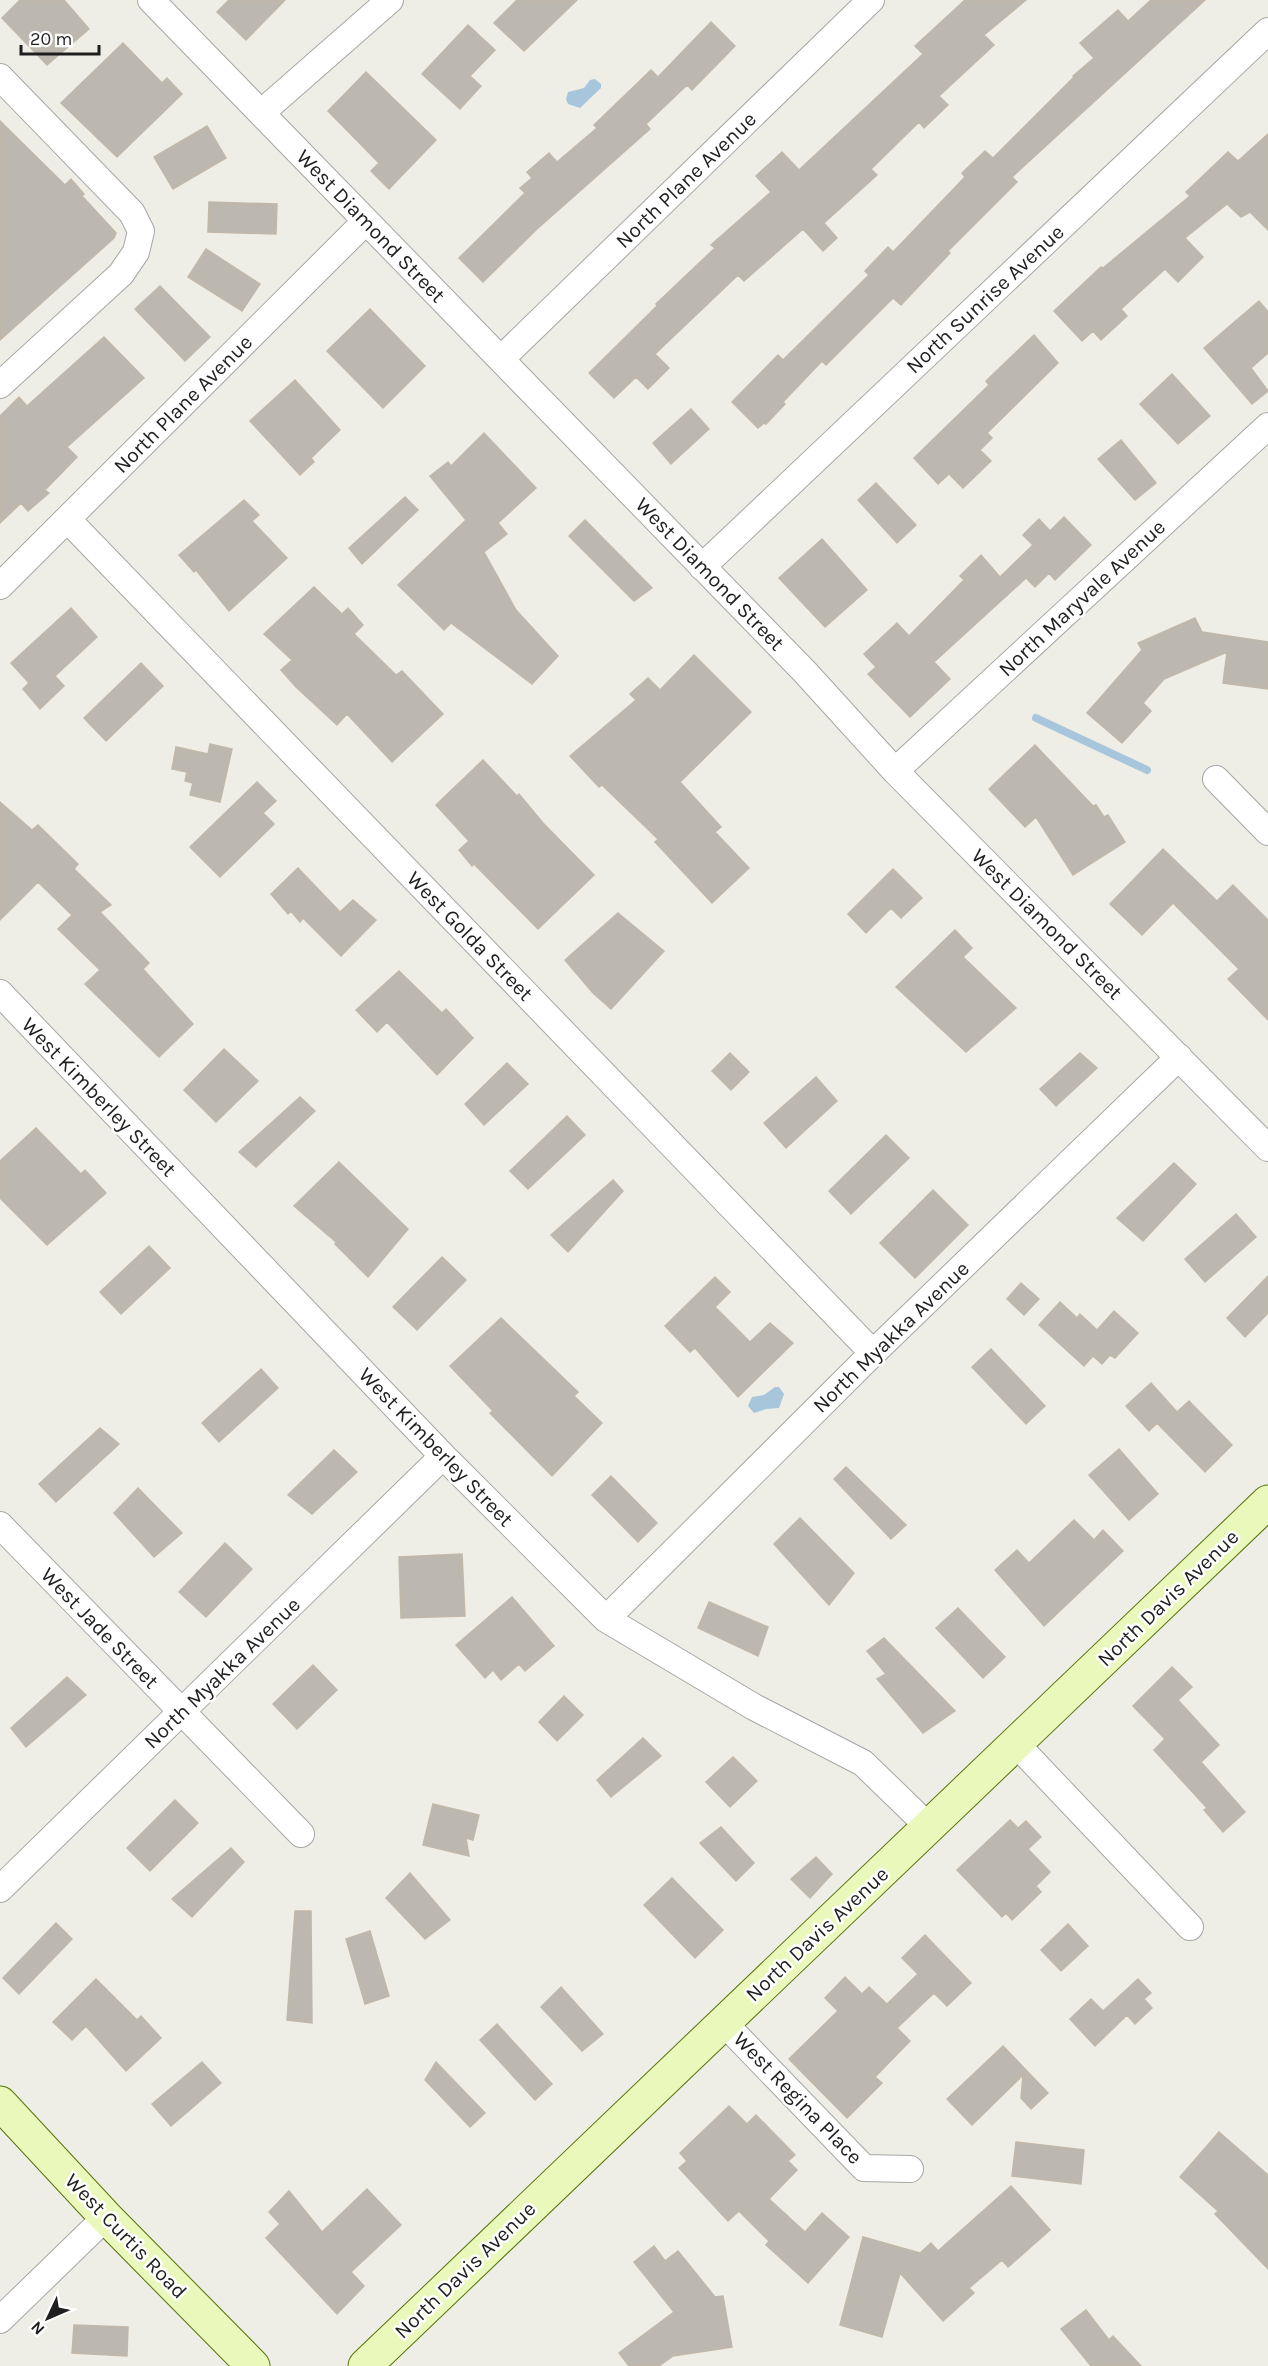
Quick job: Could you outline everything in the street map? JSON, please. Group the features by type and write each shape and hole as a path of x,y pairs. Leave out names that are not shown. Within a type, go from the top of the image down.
{"street":[{"name":"West Diamond Street","path":"151,0 805,672 896,771 1268,1148"},
{"path":"261,113 390,0"},
{"name":"North Plane Avenue","path":"501,359 871,0"},
{"name":"North Sunrise Avenue","path":"702,567 1268,31"},
{"path":"0,76 132,213 141,231 136,252 121,274 0,385"},
{"name":"North Plane Avenue","path":"0,586 366,221"},
{"name":"North Maryvale Avenue","path":"896,771 1268,426"},
{"name":"West Golda Street","path":"68,520 873,1353"},
{"path":"1216,779 1268,832"},
{"name":"West Kimberley Street","path":"0,993 443,1456 606,1619 754,1707 863,1763 930,1828"},
{"name":"North Myakka Avenue","path":"606,1619 873,1353 1179,1057"},
{"name":"North Myakka Avenue","path":"0,1889 443,1456"},
{"name":"North Davis Avenue","path":"365,2366 1266,1506"},
{"name":"West Jade Street","path":"0,1525 301,1834"},
{"path":"1016,1744 1190,1927"},
{"name":"West Regina Place","path":"724,2023 864,2168 910,2169"},
{"name":"West Curtis Road","path":"0,2103 106,2217 253,2366"},
{"path":"0,2320 106,2217"}],"water":[{"path":"595,79 601,84 601,88 580,108 568,104 566,99 568,92 584,88 590,80"},
{"path":"775,1387 779,1387 784,1394 779,1408 754,1413 748,1406 752,1397 764,1395"}],"building":[{"path":"20,0 64,0 89,29 47,65 2,18"},
{"path":"229,0 285,0 246,40 217,12"},
{"path":"517,0 577,0 524,51 494,23"},
{"path":"965,0 1026,0 984,35 994,45 939,96 948,105 924,128 919,122 871,169 877,175 824,223 837,238 823,251 803,229 744,281 738,275 655,354 669,368 648,389 636,377 614,398 589,373 715,248 711,245 771,192 756,176 782,152 799,170 923,54 915,46"},
{"path":"1151,0 1205,0 1012,177 1017,182 948,251 950,253 901,305 893,298 826,365 822,361 783,402 785,404 766,424 758,428 732,402 778,355 783,360 869,275 865,271 888,247 893,252 965,177 962,173 985,151 993,158 1073,76 1094,58 1080,43 1118,10 1128,21"},
{"path":"711,22 735,46 692,90 687,85 646,124 650,129 537,229 483,282 459,258 525,193 520,188 532,178 527,172 549,153 557,162 597,128 594,125 651,70 658,77"},
{"path":"468,25 495,50 470,76 481,86 460,109 422,74"},
{"path":"123,43 162,83 167,78 182,94 117,157 61,103"},
{"path":"366,72 436,140 389,189 371,171 379,163 328,111"},
{"path":"0,121 65,185 71,179 84,194 82,196 116,233 114,238 0,340"},
{"path":"207,126 226,158 173,189 154,157"},
{"path":"1268,134 1268,230 1250,212 1241,217 1227,204 1185,238 1203,257 1178,282 1165,269 1121,309 1127,316 1101,340 1093,331 1082,341 1054,311 1101,267 1103,268 1190,196 1186,192 1228,152 1238,161"},
{"path":"209,202 277,204 276,234 208,232"},
{"path":"206,249 260,284 242,311 188,277"},
{"path":"160,286 210,337 185,361 135,309"},
{"path":"1259,301 1268,312 1268,353 1251,368 1268,391 1252,404 1204,348"},
{"path":"370,309 425,366 383,408 327,351"},
{"path":"1034,335 1058,363 987,433 992,438 980,450 991,461 963,488 949,474 938,484 914,458 989,385 986,381"},
{"path":"104,337 144,378 67,447 77,457 45,490 49,493 28,511 21,503 0,523 0,416 19,397 27,406"},
{"path":"1172,374 1210,416 1178,444 1140,404"},
{"path":"295,380 340,430 311,458 314,462 300,475 250,421"},
{"path":"691,409 709,429 671,464 653,443"},
{"path":"484,433 536,488 498,523 507,534 484,552 516,610 558,656 532,684 451,623 444,630 398,585 466,520 430,476 448,462 451,466"},
{"path":"1121,440 1156,483 1135,500 1098,459"},
{"path":"876,483 916,525 897,543 858,500"},
{"path":"405,497 418,510 362,564 349,548"},
{"path":"244,500 259,515 252,521 287,558 229,611 196,570 194,572 179,555"},
{"path":"1064,517 1091,545 1055,580 1049,573 1035,587 1026,578 934,662 950,679 910,717 868,674 876,667 864,654 897,623 909,636 964,580 960,576 981,555 1000,577 1033,545 1023,535 1039,519 1050,531"},
{"path":"585,520 652,588 634,601 569,536"},
{"path":"822,539 867,590 825,627 779,578"},
{"path":"314,587 342,614 348,608 363,625 354,634 396,675 402,671 443,714 392,762 347,714 337,725 296,687 281,670 292,660 264,634"},
{"path":"71,608 97,637 55,676 64,686 40,709 23,689 29,683 11,663"},
{"path":"1195,618 1202,632 1268,642 1268,689 1223,683 1227,652 1164,679 1143,703 1151,711 1122,743 1087,713 1142,650 1138,643"},
{"path":"694,655 751,712 680,782 721,827 715,832 749,868 712,903 655,842 658,839 602,785 599,787 570,756 636,700 630,694 648,678 660,690"},
{"path":"141,663 163,686 106,741 84,718"},
{"path":"210,744 232,749 220,802 190,795 193,783 185,781 187,772 172,769 176,747 208,754"},
{"path":"1035,745 1093,806 1096,805 1104,817 1108,815 1125,842 1073,875 1036,817 1025,827 989,789"},
{"path":"483,760 517,796 519,794 543,823 594,875 538,929 474,864 472,866 459,850 469,841 436,805"},
{"path":"257,782 276,801 263,813 274,824 220,877 190,847"},
{"path":"0,802 32,830 38,825 78,864 74,869 111,905 100,912 149,963 143,969 193,1024 159,1057 85,984 100,970 58,929 72,915 38,882 0,920"},
{"path":"1163,849 1217,901 1233,885 1268,920 1268,1020 1228,979 1239,969 1173,903 1142,935 1110,904"},
{"path":"298,868 340,912 353,900 376,920 341,956 303,918 300,922 291,911 288,914 271,894"},
{"path":"893,869 922,898 901,918 891,908 866,933 848,914"},
{"path":"618,913 664,951 611,1009 593,993 565,960"},
{"path":"955,930 972,948 963,957 1016,1008 966,1052 896,987"},
{"path":"399,971 442,1013 446,1009 473,1038 437,1075 387,1022 377,1032 356,1010"},
{"path":"224,1049 258,1081 216,1122 184,1090"},
{"path":"730,1053 749,1072 731,1090 712,1071"},
{"path":"1080,1053 1097,1068 1056,1106 1040,1089"},
{"path":"507,1063 528,1084 484,1125 465,1104"},
{"path":"816,1077 837,1101 786,1148 764,1123"},
{"path":"300,1097 315,1111 256,1167 239,1152"},
{"path":"567,1116 585,1135 528,1189 510,1171"},
{"path":"36,1128 81,1174 85,1170 106,1193 47,1245 0,1198 0,1161"},
{"path":"886,1135 909,1158 851,1214 829,1191"},
{"path":"339,1162 408,1229 368,1277 335,1244 336,1242 294,1206"},
{"path":"1174,1163 1196,1184 1143,1241 1117,1218"},
{"path":"613,1180 623,1191 568,1252 551,1235"},
{"path":"933,1190 968,1225 915,1278 880,1243"},
{"path":"1236,1214 1256,1237 1205,1282 1185,1259"},
{"path":"149,1246 170,1268 121,1314 100,1292"},
{"path":"442,1257 466,1280 417,1330 393,1307"},
{"path":"1268,1276 1268,1313 1245,1337 1227,1318"},
{"path":"715,1277 730,1292 715,1307 750,1342 770,1323 793,1343 738,1397 695,1348 690,1352 665,1326"},
{"path":"1021,1283 1039,1299 1024,1315 1007,1299"},
{"path":"1060,1302 1077,1318 1080,1314 1097,1330 1114,1311 1138,1333 1115,1358 1110,1355 1102,1364 1093,1356 1084,1366 1039,1325"},
{"path":"501,1318 578,1392 574,1396 602,1423 552,1476 490,1413 493,1411 450,1366"},
{"path":"991,1349 1045,1406 1026,1424 972,1367"},
{"path":"261,1369 278,1388 219,1442 202,1423"},
{"path":"1151,1383 1177,1412 1189,1401 1232,1445 1205,1472 1157,1423 1149,1431 1126,1406"},
{"path":"100,1428 119,1444 56,1502 39,1484"},
{"path":"1119,1449 1158,1494 1129,1520 1089,1475"},
{"path":"334,1450 357,1472 312,1514 288,1495"},
{"path":"846,1467 906,1525 891,1539 834,1479"},
{"path":"611,1476 657,1523 638,1542 592,1495"},
{"path":"138,1488 182,1533 154,1557 114,1513"},
{"path":"800,1518 854,1573 829,1605 774,1544"},
{"path":"1074,1520 1094,1540 1103,1530 1123,1551 1044,1626 995,1570 1017,1550 1029,1563"},
{"path":"225,1543 252,1569 206,1617 179,1592"},
{"path":"462,1554 465,1616 401,1618 399,1557"},
{"path":"512,1597 554,1646 525,1671 519,1664 501,1680 493,1670 485,1678 456,1645"},
{"path":"709,1602 768,1627 758,1656 698,1628"},
{"path":"958,1608 1005,1657 983,1678 936,1628"},
{"path":"884,1638 955,1711 923,1733 877,1679 886,1674 867,1651"},
{"path":"313,1665 337,1690 297,1729 273,1704"},
{"path":"1172,1667 1192,1687 1178,1700 1219,1745 1201,1762 1245,1812 1223,1832 1204,1810 1207,1808 1154,1750 1165,1739 1133,1706"},
{"path":"67,1677 86,1695 26,1747 11,1728"},
{"path":"564,1696 583,1715 557,1741 539,1722"},
{"path":"643,1738 661,1756 611,1797 597,1780"},
{"path":"733,1757 757,1781 730,1807 706,1782"},
{"path":"175,1800 198,1823 150,1871 127,1848"},
{"path":"433,1804 479,1815 473,1840 466,1838 469,1856 423,1845"},
{"path":"1010,1820 1018,1828 1026,1821 1041,1837 1028,1849 1050,1872 1036,1886 1041,1892 1012,1920 1006,1913 1002,1917 957,1870"},
{"path":"721,1827 754,1863 736,1881 700,1843"},
{"path":"231,1848 244,1862 192,1917 172,1899"},
{"path":"816,1857 832,1874 810,1898 791,1879"},
{"path":"410,1873 450,1920 425,1939 386,1898"},
{"path":"672,1878 723,1930 695,1958 644,1905"},
{"path":"295,1911 311,1911 312,2023 287,2020"},
{"path":"56,1923 72,1939 19,1994 3,1978"},
{"path":"1068,1924 1088,1946 1061,1971 1041,1950"},
{"path":"370,1931 389,1996 365,2004 346,1939"},
{"path":"925,1935 971,1983 947,2006 934,1993 897,2028 910,2041 875,2077 882,2083 847,2118 789,2059 838,2011 825,1998 845,1977 862,1994 869,1987 887,2004 918,1974 902,1958"},
{"path":"96,1979 137,2020 141,2016 161,2038 126,2071 86,2026 72,2040 53,2022"},
{"path":"1138,1979 1151,1993 1144,1999 1152,2008 1135,2024 1127,2015 1095,2046 1070,2019 1091,1999 1103,2011"},
{"path":"561,1987 603,2034 582,2051 541,2007"},
{"path":"497,2024 552,2084 535,2100 480,2040"},
{"path":"1003,2046 1048,2093 1031,2109 1021,2098 1023,2075 972,2125 947,2099"},
{"path":"202,2062 221,2083 171,2126 152,2104"},
{"path":"436,2062 485,2113 470,2127 425,2080"},
{"path":"729,2106 747,2124 756,2115 795,2155 788,2161 797,2170 769,2199 805,2232 822,2213 849,2237 808,2283 766,2245 769,2241 739,2211 728,2221 679,2168 687,2161 680,2153"},
{"path":"1219,2132 1268,2175 1268,2269 1215,2214 1218,2211 1180,2177"},
{"path":"1016,2142 1084,2150 1081,2184 1012,2176"},
{"path":"1011,2186 1050,2230 1008,2267 1002,2260 969,2288 974,2293 943,2321 900,2273 882,2337 840,2325 863,2237 920,2253 931,2243 938,2251"},
{"path":"367,2189 401,2225 351,2272 364,2286 337,2314 266,2238 280,2224 269,2212 289,2191 322,2232"},
{"path":"654,2246 665,2261 678,2251 715,2297 723,2296 732,2347 673,2356 659,2366 629,2366 619,2353 674,2312 634,2262"},
{"path":"1086,2310 1109,2340 1113,2336 1141,2366 1091,2366 1061,2329"},
{"path":"74,2325 128,2327 127,2356 72,2353"}],"waterway":[{"path":"1036,718 1147,770"}]}
